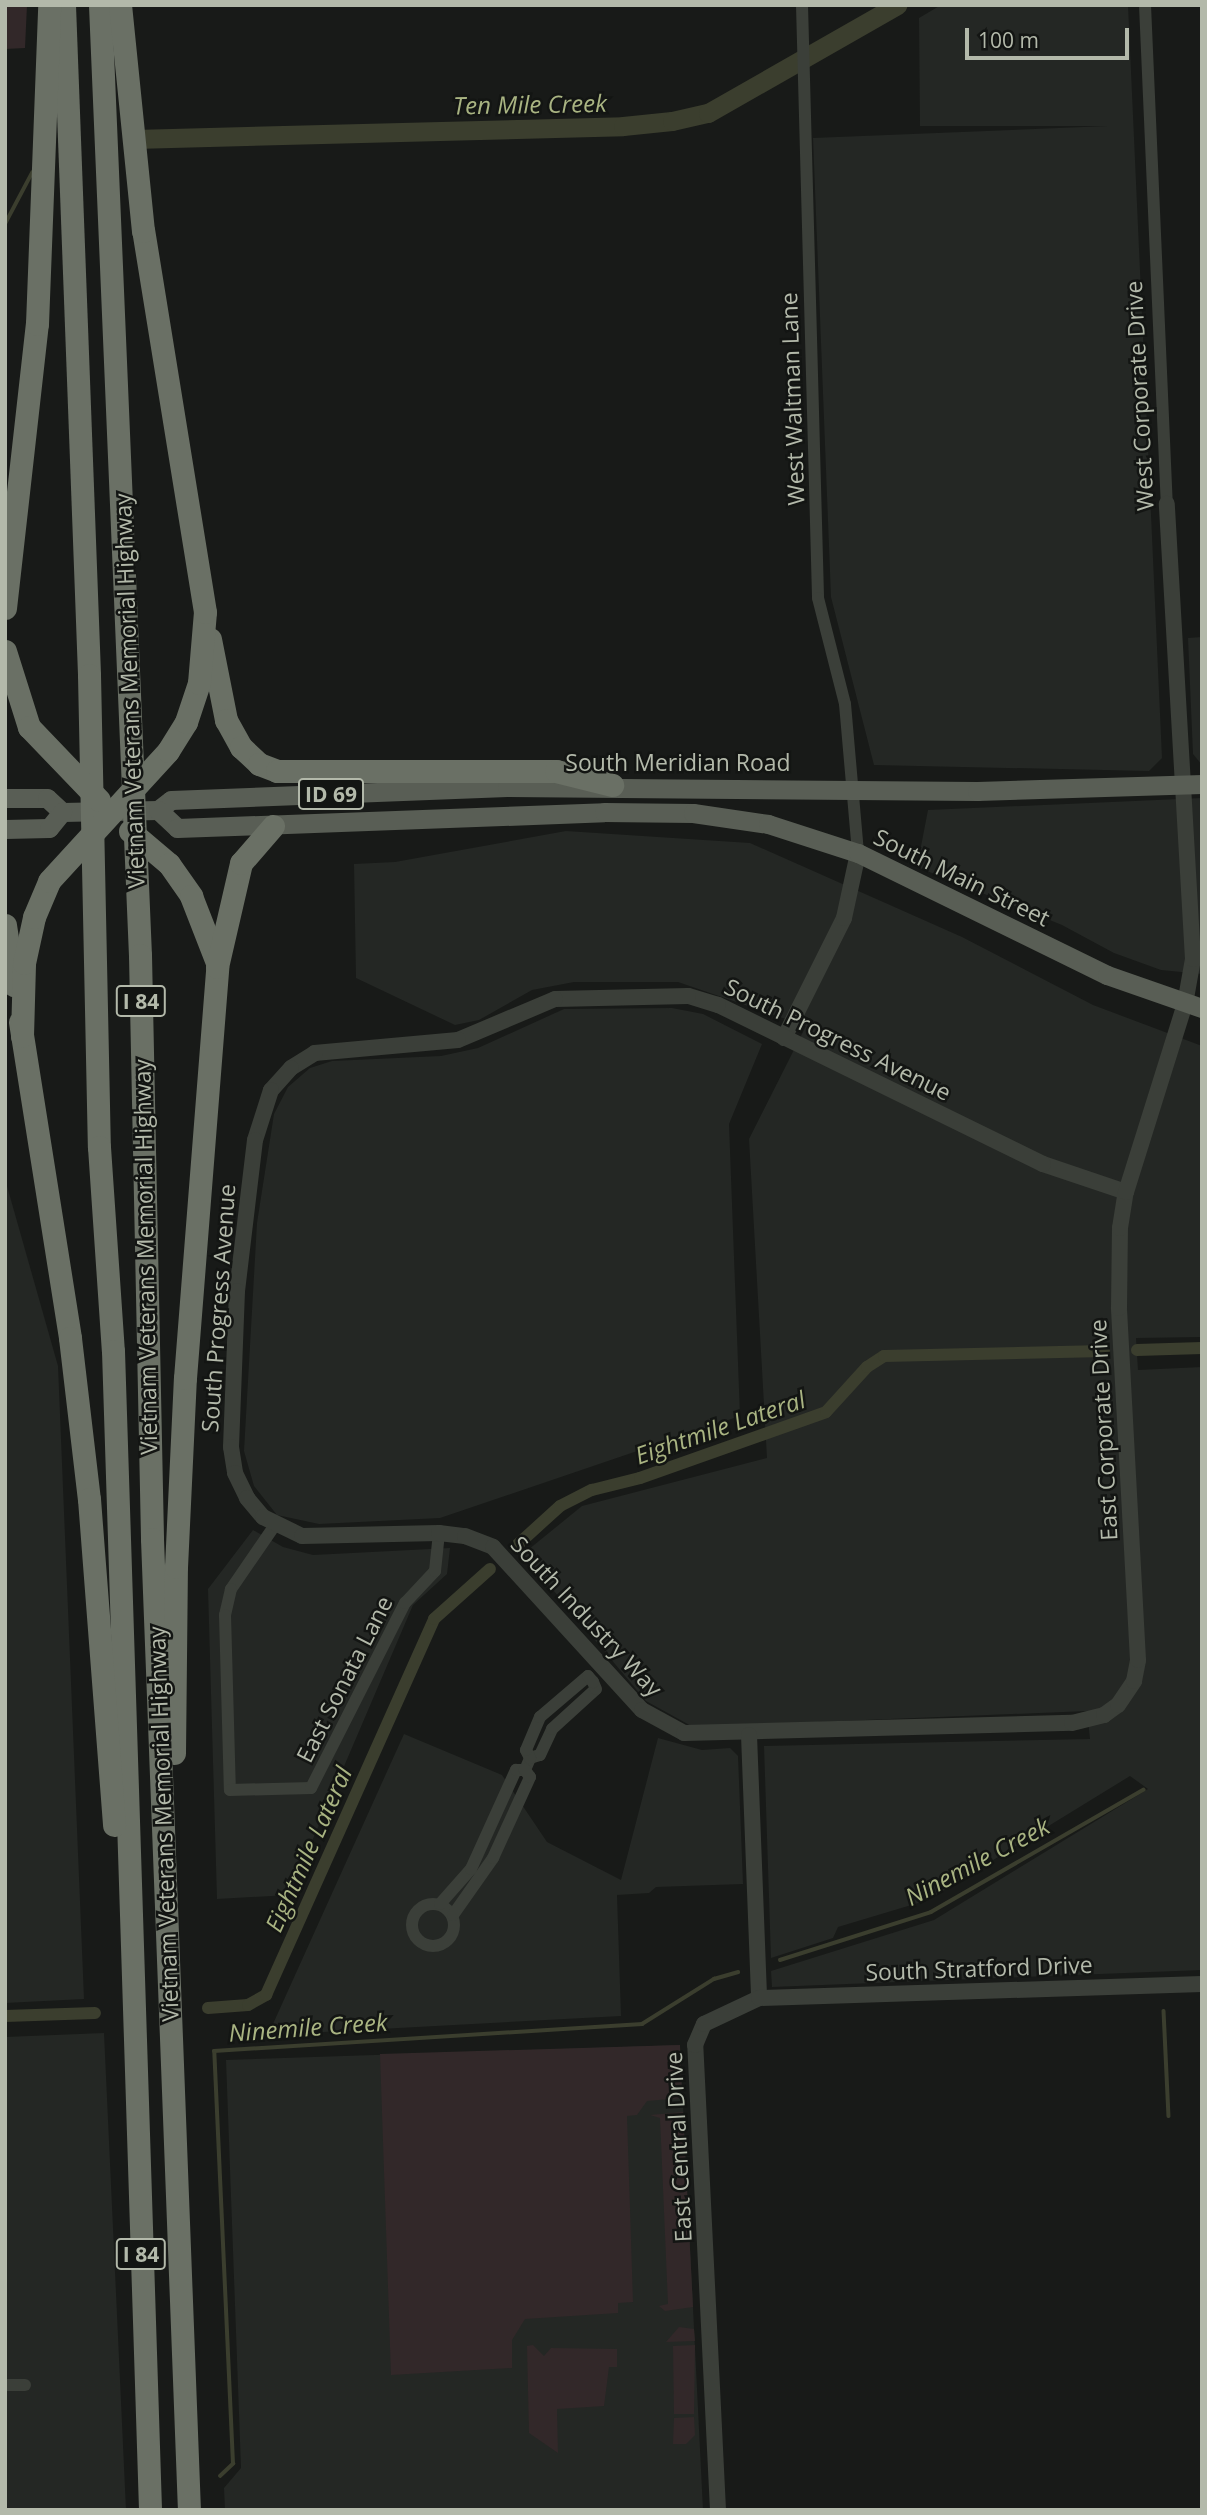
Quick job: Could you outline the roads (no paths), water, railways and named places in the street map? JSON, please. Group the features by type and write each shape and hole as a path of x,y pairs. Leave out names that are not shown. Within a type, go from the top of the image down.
{"highway":[{"path":"5,608 37,324 49,5"},
{"name":"Vietnam Veterans Memorial Highway","path":"64,5 90,689 99,1147 113,1351 150,2510"},
{"name":"Vietnam Veterans Memorial Highway","path":"100,5 140,955 152,1552 189,2510"},
{"path":"120,5 143,231 205,612 226,720 241,747 259,764 298,774 556,771 612,785"},
{"path":"22,1035 24,963 48,881 168,751 186,722 199,683 205,612"},
{"path":"5,651 29,727 52,755 169,864 191,896 217,967"},
{"path":"171,1998 176,1567 196,1203 217,967 241,863 273,826"},
{"path":"5,925 70,1338 133,1999"}],"main road":[{"name":"South Meridian Road","path":"5,798 47,798 62,812 158,810 171,800 612,785 976,791 1192,785"},
{"path":"604,812 637,798 800,800 855,788"},
{"name":"ID 69","path":"158,810 177,828 367,824 604,812"},
{"name":"South Meridian Road","path":"5,829 49,828 62,812"},
{"name":"South Main Street","path":"604,812 693,813 768,824 858,853 1107,975 1194,1006"}],"street":[{"name":"West Waltman Lane","path":"802,5 818,598 845,704 855,788 858,853"},
{"name":"West Corporate Drive","path":"1145,5 1167,504 1192,785"},
{"name":"East Corporate Drive","path":"749,1735 1072,1723 1104,1715 1126,1696 1138,1660 1117,1256 1126,1192 1194,1006 1192,785"},
{"path":"785,1038 844,918 858,853"},
{"name":"South Progress Avenue","path":"275,1525 240,1486 232,1447 237,1291 248,1178 264,1103 290,1068 330,1049 458,1040 541,1002 583,996 699,999 1043,1164 1126,1192"},
{"name":"South Industry Way","path":"275,1525 320,1538 439,1533 476,1539 502,1554 607,1672 660,1724 684,1734 749,1735"},
{"name":"East Sonata Lane","path":"275,1525 231,1589 225,1615 230,1790 312,1788 405,1603 435,1572 439,1533"},
{"path":"440,1905 471,1869 516,1770 540,1755 552,1729 596,1689 593,1682 607,1672"},
{"path":"749,1735 759,1998"},
{"path":"453,1915 440,1905 422,1906 414,1916 412,1930 420,1942 433,1947 447,1942 454,1930 453,1915 493,1858 530,1777 527,1764"},
{"name":"South Stratford Drive","path":"759,1998 1202,1984"},
{"name":"East Central Drive","path":"718,2510 695,2045 700,2029 712,2018 759,1998"},
{"path":"5,2385 25,2385"}],"waterway":[{"name":"Ten Mile Creek","path":"134,139 623,126 672,121 708,113 897,5"},
{"name":"Ten Mile Creek","path":"5,224 32,173"},
{"name":"Eightmile Lateral","path":"1137,1350 1202,1348"},
{"name":"Eightmile Lateral","path":"515,1547 560,1506 592,1490 640,1478 826,1412 867,1367 884,1356 1104,1351"},
{"name":"Eightmile Lateral","path":"208,2008 248,2005 266,1995 434,1619 490,1569"},
{"name":"Ninemile Creek","path":"780,1960 931,1912 1143,1790"},
{"name":"Ninemile Creek","path":"220,2476 233,2464 214,2051 642,2024 714,1979 738,1972"},
{"path":"1164,2011 1169,2116"},
{"name":"Eightmile Lateral","path":"5,2016 95,2013"}]}
